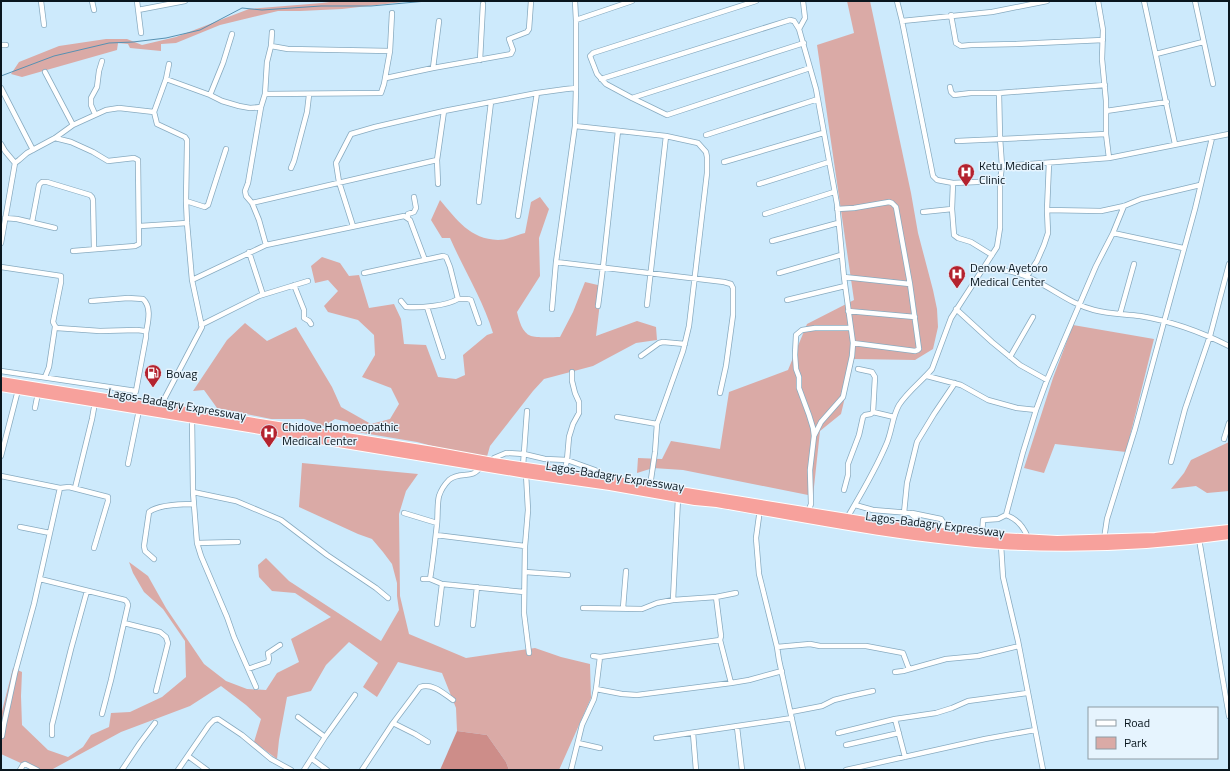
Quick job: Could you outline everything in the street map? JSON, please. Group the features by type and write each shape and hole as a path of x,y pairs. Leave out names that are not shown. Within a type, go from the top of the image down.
{"highway":[{"name":"Lagos-Badagry Expressway","path":"1,381 37,390 139,410 526,474 678,498 808,512 915,529 982,536 1057,540 1155,537 1229,529"},
{"name":"Lagos-Badagry Expressway","path":"1,387 132,402 493,462 650,486 894,533 941,539 1001,545 1068,547 1139,544 1229,535"}],"street":[{"path":"41,1 44,25"},
{"path":"92,1 94,10"},
{"path":"137,1 141,33"},
{"path":"138,10 185,1"},
{"path":"386,78 511,54 513,50 509,39 527,32 529,29 531,1"},
{"path":"552,310 556,262 575,126 575,1"},
{"path":"576,20 632,1"},
{"path":"756,1 593,53 590,56 597,74 606,84 667,115 810,68"},
{"path":"799,30 805,18 803,1"},
{"path":"897,1 933,176 937,180 953,183 1000,181"},
{"path":"902,21 992,12 1047,1"},
{"path":"1098,1 1103,30 1102,59 1105,85 1106,134 1109,158"},
{"path":"1144,1 1175,144"},
{"path":"1195,1 1213,84"},
{"path":"480,60 483,4"},
{"path":"265,94 379,94 383,91 386,78 390,51 392,13"},
{"path":"951,15 956,43 960,46 1103,40"},
{"path":"601,79 790,20 794,21 804,43 818,99 837,209 841,255 853,343 844,396 821,422 814,436"},
{"path":"433,68 439,21"},
{"path":"266,245 259,220 252,203 246,196 246,191 261,107 265,94 267,62 271,46 272,32"},
{"path":"210,95 232,34"},
{"path":"1156,54 1203,42"},
{"path":"632,98 804,43"},
{"path":"271,46 288,49 390,51"},
{"path":"95,114 91,105 91,98 97,88 102,61"},
{"path":"160,407 202,325 192,280 187,223 187,140 184,137 157,124 154,112 166,78 169,64"},
{"path":"45,72 73,125"},
{"path":"166,78 238,106 250,108 261,107"},
{"path":"950,87 951,92 954,95 1105,85"},
{"path":"1,88 33,150"},
{"path":"353,226 339,182 337,161 351,134 444,111 537,92 576,88"},
{"path":"518,216 537,92"},
{"path":"848,518 887,444 894,417 899,406 907,395 927,376 932,368 951,318 998,247 1000,228 1000,181 1002,166 999,93"},
{"path":"291,168 294,162 307,112 309,95"},
{"path":"706,136 818,99"},
{"path":"479,202 491,102"},
{"path":"1106,111 1167,102"},
{"path":"1,243 15,163 33,150 56,138 73,125 95,114 106,110 119,108 154,112"},
{"path":"438,184 437,160 444,111"},
{"path":"575,126 666,136 698,143 706,152 707,173 689,326 685,344 657,424 650,486"},
{"path":"598,306 604,267 618,131"},
{"path":"724,162 823,132"},
{"path":"957,141 1106,134"},
{"path":"1002,166 1109,158 1229,134"},
{"path":"647,305 666,136"},
{"path":"56,138 66,140 94,152 108,161 134,158 138,160 140,244 137,246 73,251"},
{"path":"1104,539 1107,519 1129,449 1164,322 1183,248 1195,209 1212,138"},
{"path":"1,144 3,151 15,163"},
{"path":"186,201 205,206 208,205 226,149"},
{"path":"252,203 437,160"},
{"path":"758,184 829,162"},
{"path":"1027,276 1037,261 1048,233 1047,210 1049,163"},
{"path":"32,222 39,185 42,182 47,182 90,195 92,198 94,249"},
{"path":"953,183 952,209 954,235 958,238 971,242 992,255"},
{"path":"1047,210 1101,211 1124,206 1141,199 1200,185"},
{"path":"766,214 834,192"},
{"path":"408,218 408,214 414,212 416,208 414,197"},
{"path":"837,209 854,208 885,202 892,203 896,207 910,284 919,349 917,351 853,343"},
{"path":"1006,515 1023,452 1047,380 1096,266 1113,233 1124,206"},
{"path":"923,212 952,209"},
{"path":"192,280 266,245 404,216 408,218 415,232 425,260"},
{"path":"5,218 32,222 56,228"},
{"path":"140,226 187,223"},
{"path":"772,241 838,223"},
{"path":"1113,233 1183,248"},
{"path":"249,252 263,294"},
{"path":"779,273 841,255"},
{"path":"364,273 443,256 447,258 458,299"},
{"path":"556,262 731,284 733,288 733,314 726,366 720,393"},
{"path":"1120,314 1134,264"},
{"path":"1171,462 1185,409 1210,336 1229,264"},
{"path":"1,267 61,276 53,322 55,327 49,368 45,377"},
{"path":"984,268 999,269 1027,276 1079,305 1095,310 1139,316 1174,324 1210,336 1229,346"},
{"path":"844,277 910,284"},
{"path":"202,325 263,294 308,281"},
{"path":"294,285 304,310 304,318 311,324"},
{"path":"787,300 845,286"},
{"path":"91,301 128,298 143,299 147,303 148,319 146,333 136,391 132,402"},
{"path":"401,301 406,307 427,307 458,299 468,299 471,300 479,323"},
{"path":"427,307 443,356"},
{"path":"956,309 1020,365 1047,380"},
{"path":"848,311 915,317"},
{"path":"1010,357 1033,317"},
{"path":"55,327 61,329 100,331 144,330 146,333"},
{"path":"808,512 811,504 810,470 814,436 809,415 799,388 799,377 796,368 795,355 796,335 802,330 815,328 851,328"},
{"path":"641,356 659,343 685,344"},
{"path":"858,369 872,372 875,375 876,380 872,412"},
{"path":"1,371 136,391"},
{"path":"564,473 569,437 573,424 579,413 579,402 572,381 572,372"},
{"path":"35,408 39,376"},
{"path":"927,376 961,385 988,400 1017,408 1036,410"},
{"path":"904,513 907,483 917,442 955,383"},
{"path":"1,456 18,390"},
{"path":"75,488 95,402"},
{"path":"128,464 139,410"},
{"path":"523,466 527,411"},
{"path":"844,490 848,475 848,464 859,435 863,417 871,414 872,412 894,417"},
{"path":"617,417 657,424"},
{"path":"192,418 193,492 198,543 201,556 256,686"},
{"path":"1224,439 1229,423"},
{"path":"493,462 494,458 506,453 524,454 545,459 567,460 595,470 600,474 601,478"},
{"path":"430,580 439,496 447,481 457,475 474,474 478,472 481,466"},
{"path":"526,474 528,510 524,572 524,613 529,653"},
{"path":"1,476 60,488 65,486 75,488 106,497 108,499 94,548"},
{"path":"2,736 14,673 32,616 60,488"},
{"path":"193,492 236,501 281,520 388,598"},
{"path":"673,600 678,498"},
{"path":"154,559 145,551 144,546 149,512 161,508 194,504"},
{"path":"855,505 873,510 910,513 941,519 943,522 944,532"},
{"path":"761,507 756,538 759,574 777,647 803,770"},
{"path":"404,513 437,523"},
{"path":"910,513 916,518 915,529"},
{"path":"982,536 983,520 998,519 1006,515 1013,517 1019,523 1028,538"},
{"path":"20,527 50,533"},
{"path":"436,535 526,546"},
{"path":"1199,539 1229,716"},
{"path":"198,543 238,542"},
{"path":"1001,545 1003,577 1019,646 1043,770"},
{"path":"623,608 626,571"},
{"path":"524,572 568,575"},
{"path":"40,579 126,601 128,605 102,714"},
{"path":"423,579 442,584 524,592"},
{"path":"437,624 442,584"},
{"path":"473,625 477,587"},
{"path":"52,735 52,725 70,650 87,591"},
{"path":"583,608 642,609 657,603 673,600 716,597 736,593"},
{"path":"716,597 721,636 720,640 731,683"},
{"path":"124,623 160,632 166,637 168,643 156,691"},
{"path":"593,656 720,640"},
{"path":"777,647 810,644 820,646 866,646 904,653 909,669"},
{"path":"248,669 268,662 270,652 280,646"},
{"path":"895,672 946,659 978,656 1019,646"},
{"path":"571,770 582,726 594,699 600,656"},
{"path":"596,689 637,696 749,680 782,671"},
{"path":"362,770 392,723 420,687 427,686 435,688 453,700"},
{"path":"790,712 822,706 842,698 873,691"},
{"path":"838,733 895,719 941,711 968,701 1027,693"},
{"path":"304,770 355,695"},
{"path":"298,717 325,737"},
{"path":"656,738 792,718"},
{"path":"178,770 209,725 214,720 218,719 242,735 271,759 291,770"},
{"path":"895,719 905,757"},
{"path":"122,770 155,723"},
{"path":"392,723 428,742"},
{"path":"737,727 742,770"},
{"path":"846,770 985,739 1035,730"},
{"path":"693,733 696,770"},
{"path":"846,745 899,733"},
{"path":"578,743 600,748"},
{"path":"188,756 207,770"},
{"path":"312,760 327,770"},
{"path":"20,770 25,764 37,770"}],"green space":[{"path":"337,1 411,1 342,9 278,11 220,25 176,43 161,44 161,51 130,48 128,44 118,43 117,50 22,77 11,74 19,62 59,46 106,39 127,39 142,45 176,37 249,9"},
{"path":"847,1 870,1 911,193 918,233 937,309 938,327 933,349 915,360 854,359 841,414 820,431 813,496 683,470 653,468 637,473 638,458 662,459 671,441 720,449 729,392 788,370 807,324 854,300 817,45 854,33"},
{"path":"540,197 549,209 539,238 540,276 517,312 521,326 525,332 533,337 560,337 573,312 585,282 602,286 596,336 637,321 656,327 657,340 636,343 593,366 544,379 490,446 486,460 417,442 351,431 348,422 335,419 324,426 304,419 271,419 217,408 204,390 193,391 227,340 245,323 267,341 296,327 332,387 341,407 371,424 390,419 399,404 391,388 362,377 375,355 374,335 358,320 328,312 324,306 338,291 328,280 315,283 311,266 322,257 340,263 349,276 359,275 369,308 394,304 401,319 404,344 426,345 438,377 456,379 465,375 463,355 487,335 493,333 479,297 450,238 442,238 431,220 440,200 458,221 472,232 488,239 501,240 525,233 531,202"},
{"path":"1073,325 1154,339 1126,452 1055,444 1044,473 1024,468 1053,378"},
{"path":"1229,442 1229,491 1207,493 1196,486 1171,489 1184,473 1191,460"},
{"path":"302,463 418,474 406,491 399,514 400,596 409,634 466,658 535,648 561,657 590,664 591,698 559,770 509,770 506,762 487,735 457,731 456,708 442,673 398,662 377,697 363,687 378,663 349,642 326,665 311,691 287,697 277,759 254,742 261,719 246,705 221,686 190,706 121,732 51,770 36,770 1,754 1,715 13,668 22,672 22,725 48,750 68,757 83,747 91,735 109,727 111,713 130,712 162,697 186,677 185,641 163,609 144,592 133,573 129,562 148,576 166,608 204,664 226,681 247,689 266,690 277,673 299,662 291,639 331,617 295,593 272,591 259,577 258,565 266,558 289,581 381,641 399,610 397,583 392,564 372,539 299,507"}],"shaded area":[{"path":"457,731 487,735 506,762 509,770 440,770"}],"waterway":[{"path":"1,76 54,56 109,43 166,38 200,30 242,8 262,10 321,6 371,6 427,1"}],"place":[{"name":"Ketu Medical Clinic","path":"966,187"},
{"name":"Denow Ayetoro Medical Center","path":"957,289"},
{"name":"Bovag","path":"153,388"},
{"name":"Chidove Homoeopathic Medical Center","path":"269,448"}]}
